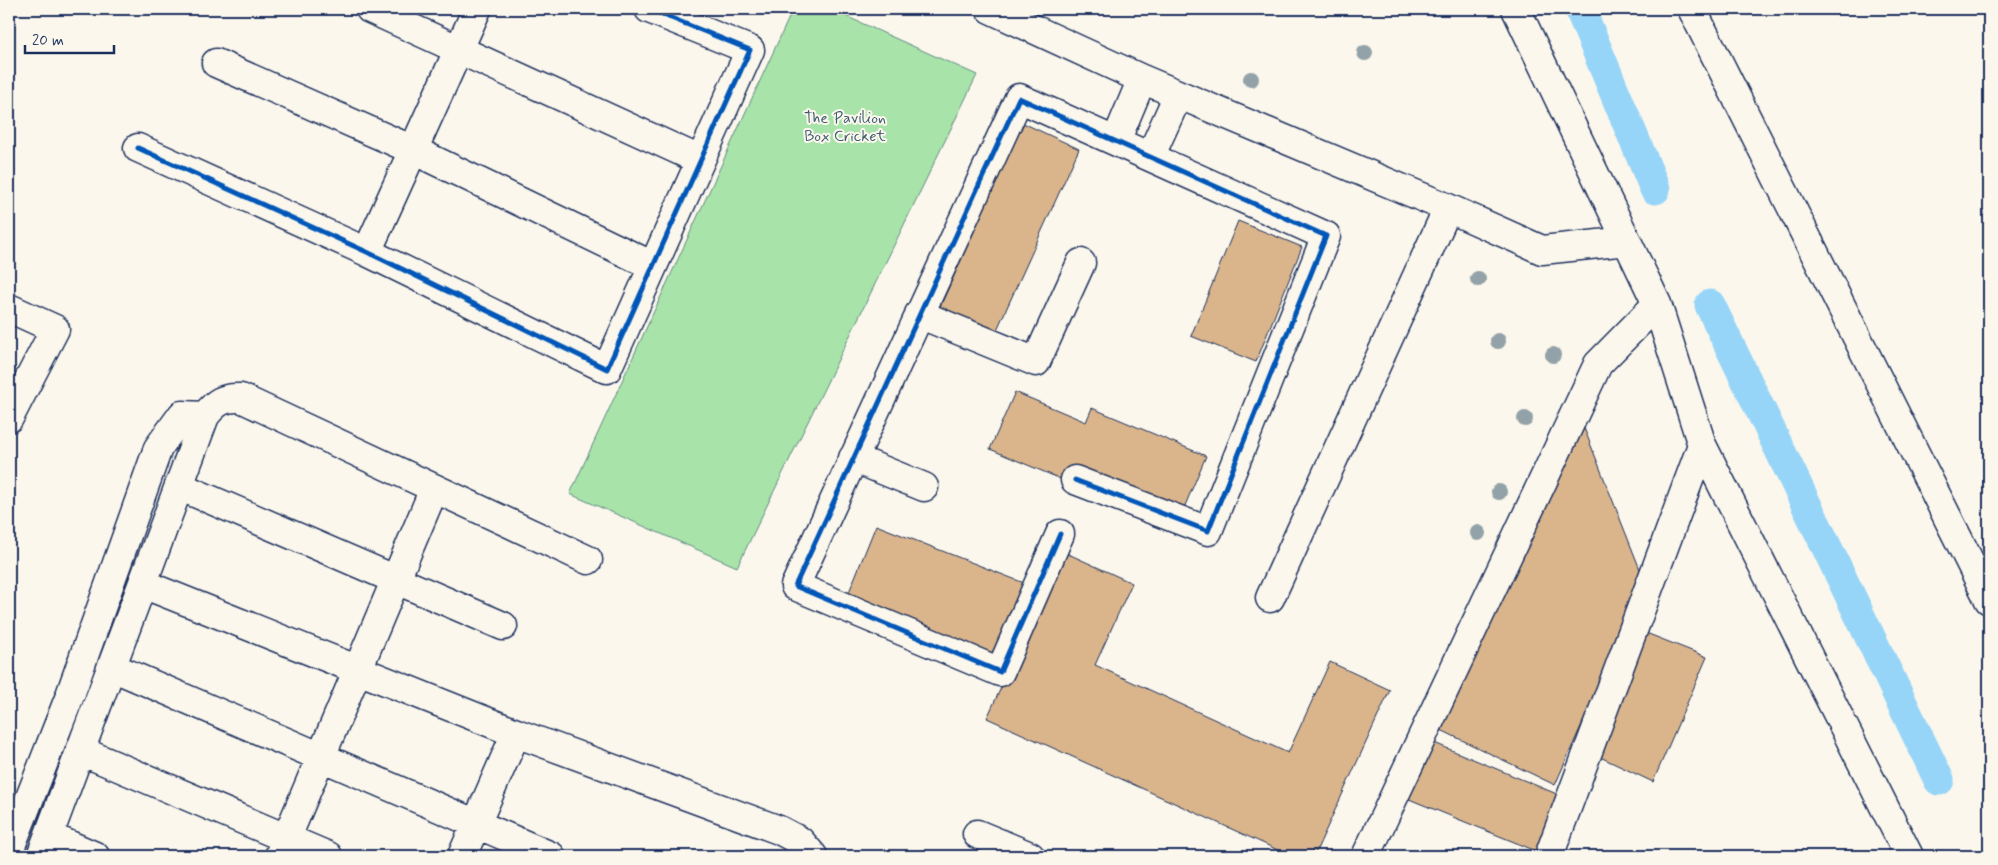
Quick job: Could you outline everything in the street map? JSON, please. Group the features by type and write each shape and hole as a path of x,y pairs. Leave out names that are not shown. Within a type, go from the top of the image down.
{"street":[{"path":"370,9 700,160"},
{"path":"367,252 477,9"},
{"path":"138,148 367,252 607,369 750,50 649,9"},
{"path":"990,9 1178,95 1448,208 1542,250 1627,241"},
{"path":"1516,9 1657,304 1702,445 1908,856"},
{"path":"1692,9 1989,600"},
{"path":"216,63 413,150 654,266"},
{"path":"1116,140 1142,79"},
{"path":"1151,155 1178,95"},
{"path":"1060,534 1000,672 795,586 1019,98 1151,155 1326,236 1208,531 1075,480"},
{"path":"1270,598 1448,208"},
{"path":"919,314 1036,362 1081,263"},
{"path":"1366,856 1598,364 1657,304"},
{"path":"9,308 55,329 9,418"},
{"path":"95,856 45,846 205,416 215,403 226,397 241,398 588,560"},
{"path":"9,851 69,698 158,448 182,415 205,416"},
{"path":"1549,856 1702,445"},
{"path":"853,458 924,487"},
{"path":"179,486 503,626"},
{"path":"282,847 434,488"},
{"path":"142,584 516,732 779,830 800,841 813,856"},
{"path":"112,667 551,856"},
{"path":"69,698 97,708"},
{"path":"462,856 516,732"},
{"path":"81,751 282,847 328,856"},
{"path":"977,834 1030,856"}],"green space":[{"name":"The Pavilion Box Cricket","path":"793,9 830,9 977,75 737,567 570,494"}],"building":[{"path":"1023,123 1079,149 995,334 939,309"},
{"path":"1238,221 1302,247 1256,362 1191,336"},
{"path":"1015,392 1086,422 1092,408 1206,456 1181,515 1068,467 1063,480 990,449"},
{"path":"1584,428 1645,582 1555,785 1441,730"},
{"path":"876,525 1024,583 995,656 847,597"},
{"path":"1064,552 1132,583 1095,665 1288,753 1330,662 1390,690 1314,856 1291,856 987,718"},
{"path":"1641,631 1707,657 1653,782 1596,755"},
{"path":"1432,742 1564,797 1541,853 1409,799"}],"waterway":[{"path":"1580,9 1655,189"},
{"path":"1710,305 1939,780"}],"cycle path":[{"path":"138,148 367,252 607,369 750,50 649,9"},
{"path":"1060,534 1000,672 795,586 1019,98 1326,236 1208,531 1075,480"}]}
